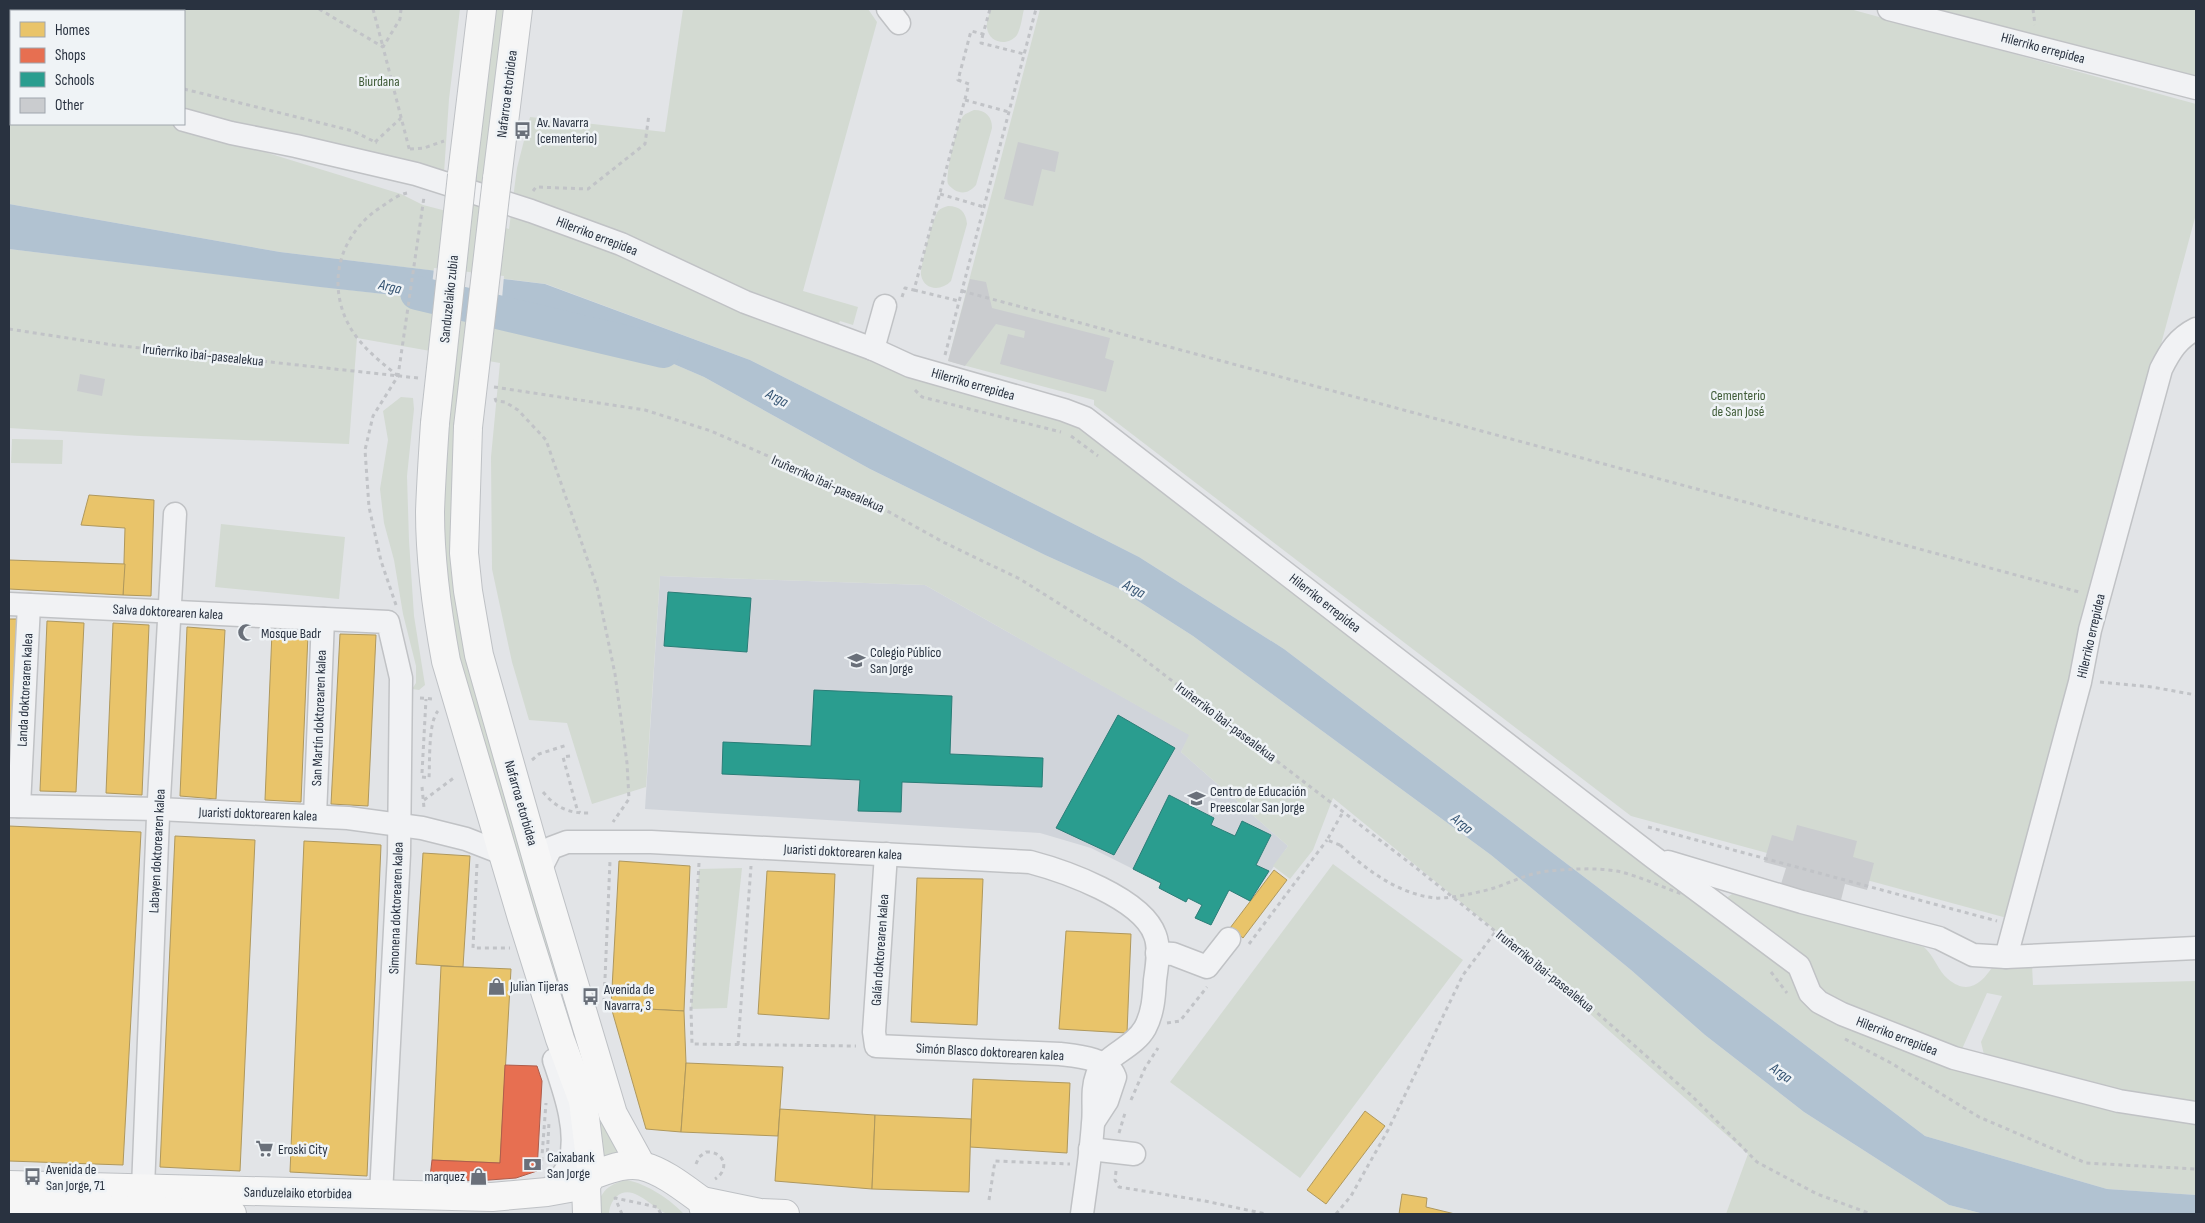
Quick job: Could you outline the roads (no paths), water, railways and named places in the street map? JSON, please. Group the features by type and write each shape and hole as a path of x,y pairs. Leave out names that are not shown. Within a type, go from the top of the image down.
{"main road":[{"name":"Sanduzelaiko zubia","path":"482,9 435,423 430,512 438,618 490,856"},
{"name":"Nafarroa etorbidea","path":"518,9 468,427 464,554 479,655 540,870 613,1114 641,1166"},
{"path":"490,856 543,986 560,1040 583,1102 589,1180 587,1214"},
{"path":"641,1166 707,1199 760,1213 786,1214"},
{"name":"Sanduzelaiko etorbidea","path":"12,1203 213,1208 381,1194 492,1197 544,1184 589,1180 616,1167 641,1166"},
{"name":"Sanduzelaiko etorbidea","path":"12,1203 143,1188 213,1208"}],"street":[{"name":"Hilerriko errepidea","path":"1889,9 2196,88"},
{"name":"Hilerriko errepidea","path":"185,120 231,133 416,174 520,208 621,244 745,302 874,349 910,366 1064,410 1085,418 1653,858 1800,966 1810,993 1819,1002 1842,1014 1954,1058 2119,1101 2196,1113"},
{"path":"874,349 892,306"},
{"name":"Hilerriko errepidea","path":"2006,957 2080,682 2090,630 2160,368 2174,345 2185,334 2196,329"},
{"name":"Labayen doktorearen kalea","path":"143,1188 158,809 175,514"},
{"name":"Salva doktorearen kalea","path":"19,604 168,613 323,619 393,617"},
{"name":"Landa doktorearen kalea","path":"14,806 19,604"},
{"name":"Simonena doktorearen kalea","path":"381,1194 399,854 401,678 393,617"},
{"name":"San Martín doktorearen kalea","path":"315,816 323,619"},
{"name":"Juaristi doktorearen kalea","path":"14,806 158,809 315,816 399,824 466,839 490,856"},
{"name":"Juaristi doktorearen kalea","path":"540,870 551,848 566,842 700,844 1030,862 1059,870 1092,884 1130,906 1146,920 1155,934 1157,952"},
{"name":"Galán doktorearen kalea","path":"876,1046 874,1032 886,854"},
{"name":"Hilerriko errepidea","path":"1653,858 1802,902 1939,938 1973,955 2006,957 2196,948"},
{"path":"1082,1214 1094,1121 1107,1101 1115,1083 1114,1072 1102,1064 1133,1043 1146,1027 1152,1009 1157,952 1173,954 1207,967 1229,939"},
{"path":"543,986 542,1021 571,1119 570,1162 561,1177 544,1184"},
{"name":"Simón Blasco doktorearen kalea","path":"876,1046 1060,1054 1083,1057 1102,1064"},
{"path":"1090,1148 1134,1154"}],"water":[{"path":"9,204 280,252 545,284 750,360 1139,557 1284,649 1925,1136 2107,1189 2196,1195 2196,1214 1984,1214 1949,1205 1804,1112 1705,1035 1631,970 1491,855 1193,636 1118,588 1045,555 870,469 704,377 555,313 320,287 9,249"}],"waterway":[{"name":"Arga","path":"417,293 663,351"}],"place":[{"name":"Av. Navarra (cementerio)","path":"523,130"},
{"name":"Mosque Badr","path":"247,633"},
{"name":"Colegio Público San Jorge","path":"856,660"},
{"name":"Centro de Educación Preescolar San Jorge","path":"1196,799"},
{"name":"Julian Tijeras","path":"496,986"},
{"name":"Avenida de Navarra, 3","path":"590,997"},
{"name":"Eroski City","path":"264,1149"},
{"name":"Caixabank San Jorge","path":"533,1165"},
{"name":"marquez","path":"479,1176"},
{"name":"Avenida de San Jorge, 71","path":"32,1177"}],"park label":[{"name":"Biurdana","path":"379,81"},
{"name":"Cementerio de San José","path":"1738,404"}]}
